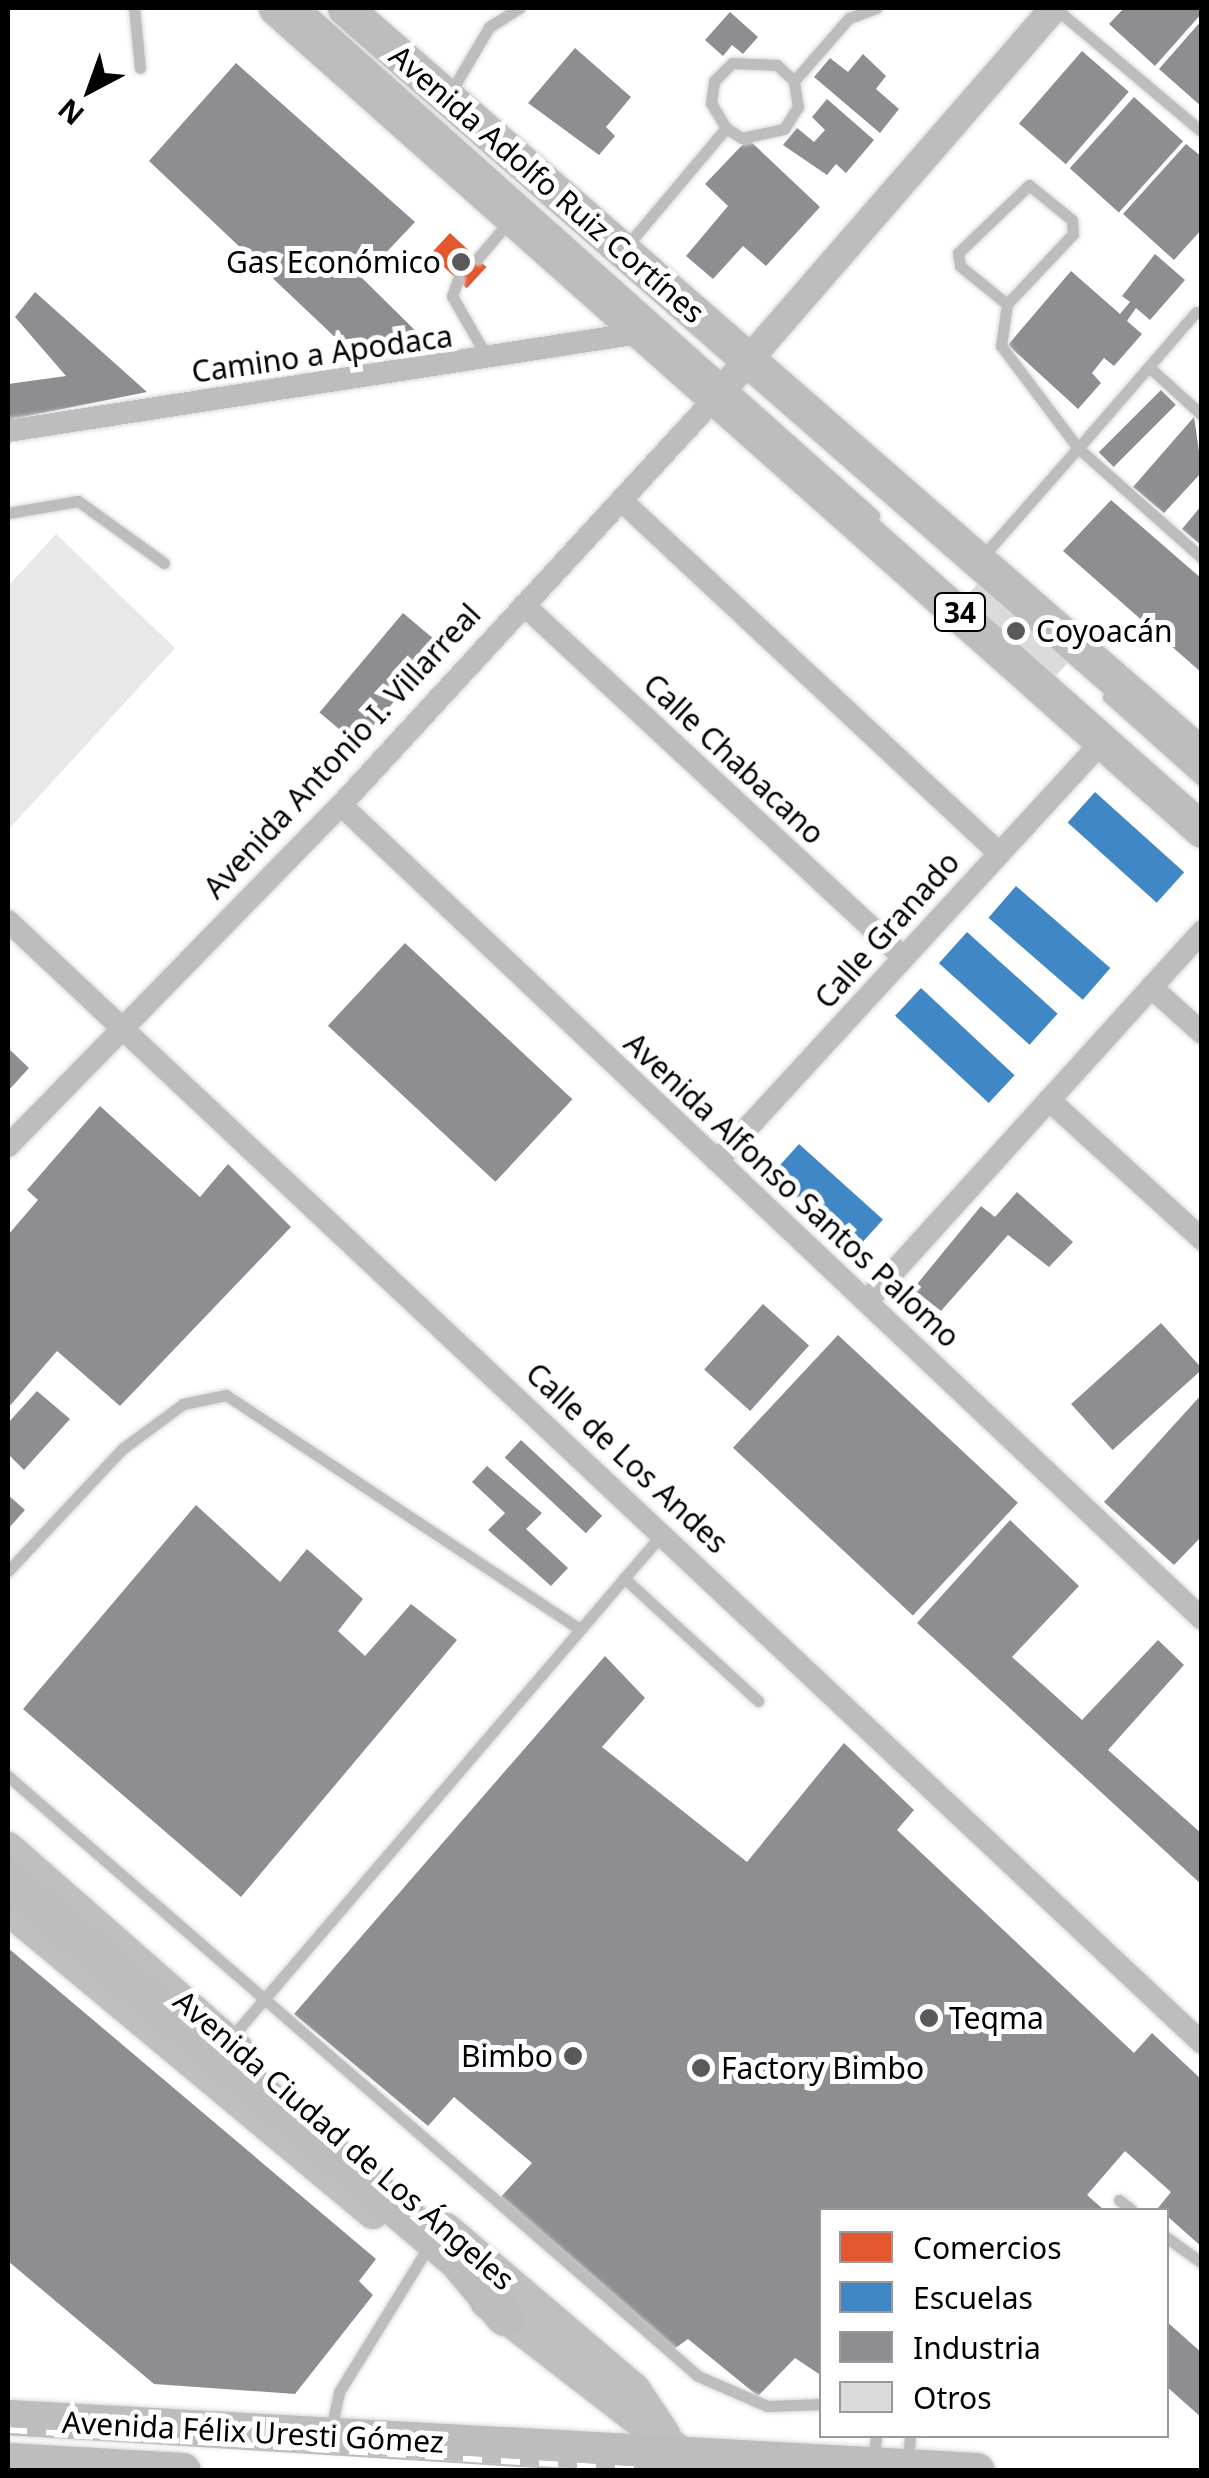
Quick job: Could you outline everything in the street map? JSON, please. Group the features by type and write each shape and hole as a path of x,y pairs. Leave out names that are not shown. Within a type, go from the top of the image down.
{"highway":[{"path":"8,1879 458,2261 505,2317"}],"main road":[{"name":"Avenida Adolfo Ruiz Cortínes","path":"276,8 645,332"},
{"name":"Avenida Adolfo Ruiz Cortínes","path":"343,8 622,252 734,376"},
{"name":"34","path":"645,332 734,376 980,570 1202,756"},
{"name":"34","path":"734,376 1103,741 1202,830"},
{"name":"Avenida Ciudad de Los Ángeles","path":"8,1848 634,2389 686,2456"},
{"name":"Avenida Ciudad de Los Ángeles","path":"8,1908 424,2254 586,2384 686,2456"},
{"path":"574,2451 593,2414 586,2384"},
{"name":"Avenida Félix Uresti Gómez","path":"8,2417 686,2456 892,2451 977,2470"},
{"name":"Avenida Félix Uresti Gómez","path":"8,2460 69,2467 183,2470"}],"street":[{"name":"Avenida Antonio I. Villarreal","path":"8,1146 341,804 622,501 1054,8"},
{"name":"Camino a Apodaca","path":"8,431 490,361 645,332"},
{"path":"622,501 999,853"},
{"name":"Calle Chabacano","path":"524,604 904,958"},
{"name":"Calle Granado","path":"717,1161 1103,741"},
{"name":"Avenida Alfonso Santos Palomo","path":"341,804 1202,1619"},
{"name":"Calle de Los Andes","path":"8,921 1202,2043"},
{"path":"867,1301 1202,931"},
{"path":"1150,987 1202,1033"},
{"path":"1048,1100 1202,1239"}],"lane":[{"path":"134,8 140,68"},
{"path":"307,8 734,376"},
{"path":"343,8 964,599"},
{"path":"446,98 489,27 519,8"},
{"path":"794,81 849,18 876,8"},
{"path":"1054,8 1202,132"},
{"path":"732,63 776,65 794,81 798,107 784,129 742,138 726,128 711,103 714,82 732,63"},
{"path":"622,252 726,128"},
{"path":"1007,304 960,266 958,253 1028,185 1072,220 1073,234 1007,304 1003,356 1078,448 1202,558"},
{"path":"478,258 514,216"},
{"path":"458,279 452,296 490,361"},
{"path":"980,570 1078,448 1196,312"},
{"path":"1148,368 1202,415"},
{"path":"8,513 78,501 164,563"},
{"path":"1069,662 1202,781"},
{"path":"1054,678 1202,808"},
{"path":"8,1571 122,1449 182,1404 226,1395 580,1630"},
{"path":"228,2041 663,1533"},
{"path":"624,1578 758,1701"},
{"path":"8,1776 258,2003 698,2376 767,2406 819,2404"},
{"path":"1119,2200 1129,2208"},
{"path":"1169,2239 1202,2264"},
{"path":"330,2436 339,2392 424,2254"}],"shaded area":[{"path":"56,534 175,648 8,830 8,586"}],"building: Comercios":[{"name":"Gas Económico","path":"450,233 487,267 467,288 430,254"}],"building: Escuelas":[{"path":"1095,792 1184,872 1157,903 1068,822"},
{"path":"1016,886 1110,968 1083,1000 988,918"},
{"path":"967,932 1058,1014 1030,1045 939,963"},
{"path":"921,988 1015,1075 989,1103 895,1016"},
{"path":"799,1144 883,1220 856,1250 772,1174"}],"building: Industria":[{"path":"1124,8 1202,8 1202,13 1155,66 1109,24"},
{"path":"730,12 758,37 743,54 732,45 723,56 705,40"},
{"path":"1202,20 1202,107 1159,69"},
{"path":"575,48 631,97 606,127 615,136 599,155 528,103"},
{"path":"1082,51 1129,92 1066,164 1019,123"},
{"path":"863,54 886,76 876,89 899,109 880,133 814,77 830,58 848,72"},
{"path":"236,63 415,222 362,278 434,349 358,359 149,161"},
{"path":"1134,97 1183,141 1119,213 1070,168"},
{"path":"827,99 874,140 846,173 836,164 827,175 783,145 797,128 814,142 825,130 812,117"},
{"path":"748,139 820,207 766,266 743,246 713,279 686,256 728,206 705,184"},
{"path":"1186,144 1202,157 1202,229 1174,260 1123,214"},
{"path":"1155,254 1185,280 1150,320 1136,308 1127,321 1142,334 1114,366 1104,358 1092,373 1101,383 1078,409 1008,345 1071,271 1120,314 1130,302 1122,296"},
{"path":"35,292 147,392 8,420 8,384 66,376 15,317"},
{"path":"1161,390 1176,405 1114,467 1099,452"},
{"path":"1194,417 1202,472 1164,513 1133,487"},
{"path":"1111,500 1202,579 1202,673 1063,551"},
{"path":"1202,505 1202,546 1182,529"},
{"path":"403,613 441,645 358,745 319,713"},
{"path":"405,943 572,1099 495,1182 328,1026"},
{"path":"8,1048 29,1068 8,1091"},
{"path":"100,1106 200,1197 228,1164 291,1227 120,1406 57,1351 8,1408 8,1235 38,1200 27,1190"},
{"path":"1017,1192 1073,1242 1049,1267 1008,1235 941,1311 913,1289 981,1206 995,1217"},
{"path":"763,1304 809,1345 750,1411 704,1369"},
{"path":"1161,1323 1202,1370 1113,1450 1071,1404"},
{"path":"838,1335 1018,1503 913,1615 733,1448"},
{"path":"37,1391 70,1419 24,1470 8,1454 8,1423"},
{"path":"1202,1394 1202,1536 1174,1565 1104,1502"},
{"path":"521,1440 602,1516 586,1533 505,1458"},
{"path":"487,1466 542,1513 526,1529 568,1568 551,1586 488,1530 505,1513 472,1482"},
{"path":"8,1495 25,1510 8,1529"},
{"path":"196,1505 280,1582 307,1549 363,1599 338,1631 365,1656 411,1604 457,1640 241,1897 23,1709"},
{"path":"1010,1520 1079,1586 1012,1657 1082,1720 1158,1640 1184,1665 1108,1750 1202,1834 1202,1885 917,1623"},
{"name":"Bimbo","path":"605,1656 645,1698 602,1747 747,1862 844,1743 914,1810 897,1830 1134,2053 1152,2033 1202,2080 1202,2247 1169,2218 1169,2208 1158,2208 1171,2192 1125,2151 1087,2195 1102,2208 819,2208 819,2374 795,2358 758,2396 688,2339 674,2349 499,2199 532,2163 454,2097 428,2126 294,2014"},
{"path":"8,1948 376,2259 359,2281 373,2295 295,2394 154,2384 8,2261"},
{"path":"1169,2324 1202,2353 1202,2418 1169,2389"}],"building: Otros":[{"name":"Coyoacán","path":"983,578 1071,660 1048,684 960,602"}],"railway":[{"path":"8,2430 647,2470"}],"place":[{"name":"Gas Económico","path":"461,262"},
{"name":"Coyoacán","path":"1016,631"},
{"name":"Teqma","path":"929,2018"},
{"name":"Bimbo","path":"573,2056"},
{"name":"Factory Bimbo","path":"701,2068"}]}
